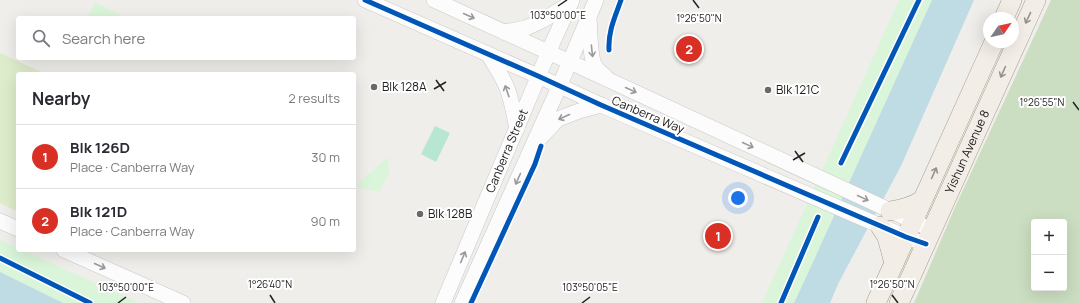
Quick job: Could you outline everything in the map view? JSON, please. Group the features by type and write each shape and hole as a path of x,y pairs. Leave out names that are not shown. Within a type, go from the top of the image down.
{"main road":[{"path":"1007,12 1012,0"},
{"name":"Yishun Avenue 8","path":"899,303 1036,0"},
{"name":"Yishun Avenue 8","path":"876,303 991,48"},
{"path":"894,263 887,238 884,218 902,209 915,205 922,200"}],"street":[{"name":"Canberra Way","path":"365,0 538,76 559,87 829,204 884,218 929,237"},
{"name":"Canberra Way","path":"434,0 610,80 838,187 884,218"},
{"name":"Canberra Street","path":"462,303 559,87 596,0"},
{"path":"504,32 526,28 544,20 572,2"},
{"name":"Canberra Street","path":"444,303 538,76 572,2"},
{"path":"589,16 594,64 599,71 610,80"},
{"path":"488,54 507,87 513,108 516,128"},
{"path":"534,143 558,119 601,105"},
{"path":"0,221 16,228"},
{"path":"68,252 183,303"}],"green space":[{"path":"899,0 957,0 827,303 762,303"},
{"path":"1051,0 1079,0 1079,303 914,303 956,205"},
{"path":"95,2 122,16 88,16"},
{"path":"0,53 42,72 16,72 16,211 0,203"},
{"path":"435,126 450,133 436,162 421,154"},
{"path":"388,157 389,173 379,192 357,187 358,183"},
{"path":"0,240 16,247 16,252 26,252 140,303 23,303 0,293"}],"water":[{"path":"932,0 974,0 901,166 839,282 830,303 794,303 809,271"},
{"path":"0,272 63,303 0,303"}],"cycle path":[{"path":"365,0 601,105 906,237 926,244"},
{"path":"609,50 611,30 621,0"},
{"path":"841,163 919,0"},
{"path":"471,303 535,164 541,146"},
{"path":"781,303 818,217"},
{"path":"0,258 90,303"}],"place":[{"name":"Blk 121D","path":"689,49"},
{"name":"Blk 128A","path":"374,87"},
{"name":"Blk 121C","path":"768,90"},
{"name":"Blk 128B","path":"420,214"},
{"name":"Blk 126D","path":"718,236"}]}
